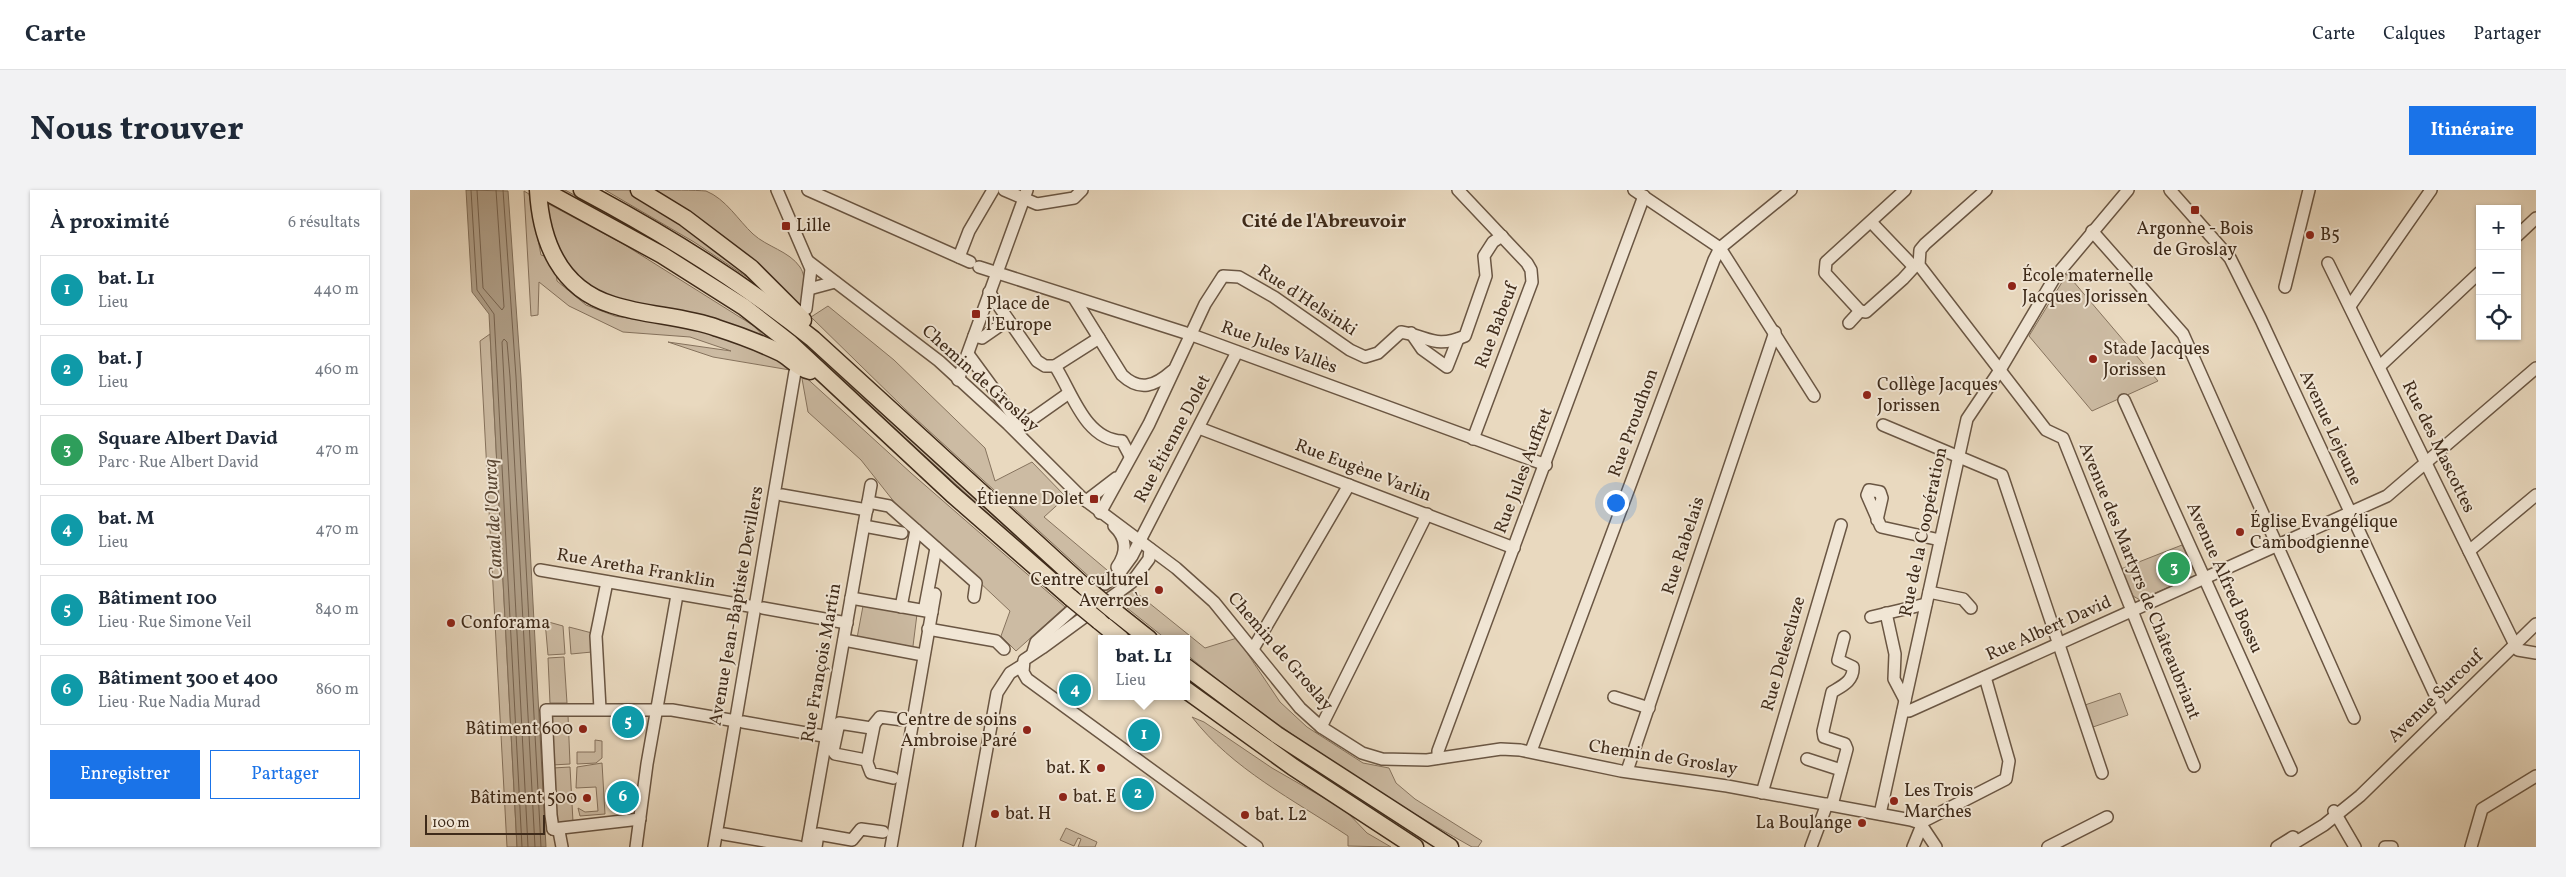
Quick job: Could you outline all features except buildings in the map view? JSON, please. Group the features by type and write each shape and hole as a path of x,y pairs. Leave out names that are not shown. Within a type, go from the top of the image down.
{"highway":[{"path":"582,190 637,219 718,269 813,339 1086,588 1144,635"},
{"path":"639,190 685,218 751,268 809,326 813,339"},
{"path":"541,193 547,245 561,270 582,291 614,306 706,324 782,354 807,370 822,372"},
{"path":"541,193 662,254 731,298 790,343 952,494 1116,635"},
{"path":"1190,670 1277,735 1450,847"},
{"path":"1190,693 1292,767 1415,847"}],"street":[{"name":"Chemin de Groslay","path":"777,190 808,261 939,362 958,380 1017,426 1086,501 1100,513 1124,527 1139,541 1169,562 1214,602 1300,708 1321,727 1371,757 1390,760 1438,758 1501,749 1531,751 1627,772 1762,792 1918,823"},
{"name":"Rue Jules Vallès","path":"808,190 996,274 1192,334 1546,465"},
{"path":"959,257 969,231 993,190"},
{"path":"1004,190 1025,194 1037,204 1074,198 1082,190"},
{"name":"Rue Babeuf","path":"1458,190 1527,263 1531,270 1532,282 1473,439"},
{"path":"1720,248 1791,190"},
{"path":"1905,190 1826,262 1826,273 1860,311 1866,312 1917,264 1920,250 1986,190"},
{"name":"Rue de la Coopération","path":"1904,705 1967,419 2000,370 2055,277 2128,190"},
{"name":"Avenue Lejeune","path":"2170,190 2230,258 2261,320 2444,714"},
{"path":"2285,287 2309,190"},
{"path":"2350,306 2431,190"},
{"path":"1639,193 1720,248 1814,396"},
{"name":"Rue Jules Auffret","path":"1438,758 1438,751 1546,465 1639,193"},
{"path":"958,380 1025,194"},
{"path":"2521,232 2536,218"},
{"name":"Avenue des Martyrs de Châteaubriant","path":"1871,222 1917,264 2046,430 2063,438 2194,766"},
{"path":"2092,231 2183,334 2354,718"},
{"path":"1411,333 1438,342 1448,343 1464,336 1486,276 1484,256 1493,242 1502,236"},
{"name":"Rue Proudhon","path":"1531,751 1720,248"},
{"path":"806,309 811,269 808,261"},
{"name":"Rue des Mascottes","path":"2328,264 2380,366 2514,645"},
{"name":"Rue d'Helsinki","path":"1192,334 1205,304 1223,276 1239,277 1274,297 1350,350 1365,357 1378,352 1400,332 1411,333"},
{"path":"2380,366 2476,276"},
{"path":"809,289 835,282"},
{"path":"990,292 1037,361 1045,366 1055,366 1099,338"},
{"path":"1074,298 1122,375 1140,386 1153,386 1177,366"},
{"path":"1849,322 1860,311"},
{"path":"974,336 982,338 1008,320"},
{"name":"Rue Rabelais","path":"1627,772 1775,332"},
{"path":"1411,333 1422,349 1447,367 1458,339"},
{"path":"1033,652 1036,642 1063,616 1105,584 1120,562 1125,541 1121,532 1100,513 1149,424 1192,334"},
{"name":"Rue Étienne Dolet","path":"1105,584 1121,571 1139,541 1237,352"},
{"path":"968,354 1012,414 1017,426 1035,417 1069,393"},
{"path":"1055,366 1069,393 1095,431 1109,439 1122,441 1149,424"},
{"name":"Rue Albert David","path":"1904,705 1909,711 2388,496 2536,368"},
{"name":"Avenue Jean-Baptiste Devillers","path":"714,847 759,608 795,372"},
{"path":"1147,386 1157,406"},
{"name":"Avenue Alfred Bossu","path":"2124,400 2291,770"},
{"path":"1883,425 2002,475 2060,643 2102,773"},
{"name":"Rue Eugène Varlin","path":"1199,428 1514,548"},
{"path":"1122,441 1130,456"},
{"path":"1086,501 1120,476"},
{"name":"Rue François Martin","path":"807,847 831,738 844,640 871,485"},
{"path":"1253,649 1350,486"},
{"path":"782,495 867,506 889,506 976,583 974,597"},
{"path":"2469,551 2536,495"},
{"path":"1321,727 1427,514"},
{"path":"1877,520 1885,529 1940,540"},
{"name":"Rue Delescluze","path":"1762,792 1840,525"},
{"path":"864,526 902,533"},
{"path":"901,607 916,530"},
{"path":"891,847 928,630 928,611 936,548"},
{"path":"1132,582 1144,570 1149,559 1150,549"},
{"path":"1169,562 1154,566 1042,648 1033,652 1024,660 1023,672 1027,679 1257,847"},
{"name":"Rue Aretha Franklin","path":"540,570 847,623"},
{"path":"600,709 596,636 607,582"},
{"path":"1929,592 1962,599 1971,608"},
{"path":"928,611 936,594"},
{"path":"636,847 677,595"},
{"path":"851,598 928,611"},
{"path":"1871,617 1926,604"},
{"path":"1880,814 1904,705 1894,679 1895,654 1886,613"},
{"name":"Avenue Surcouf","path":"2288,847 2360,796 2536,624"},
{"path":"928,630 996,641 1004,649"},
{"path":"1811,847 1830,804 1847,749 1845,744 1824,736 1823,731 1832,692 1850,680 1853,673 1853,667 1838,660 1844,637"},
{"path":"844,640 924,654"},
{"path":"2514,645 2518,650 2536,653"},
{"path":"969,847 997,693 1011,671 1023,665"},
{"path":"1918,823 2006,779 2009,761 1985,677"},
{"path":"1614,697 1649,708"},
{"path":"553,829 546,710 672,710 831,738"},
{"path":"893,778 871,773 867,762 874,726 880,717 903,720"},
{"path":"867,762 863,759 835,754 831,738 839,723 871,728 874,726"},
{"path":"1807,759 1841,770"},
{"path":"2471,847 2482,809 2536,776"},
{"path":"2335,814 2355,847"},
{"name":"Avenue Surcouf","path":"2277,847 2335,814"},
{"path":"2048,847 2107,817"},
{"path":"553,829 640,819"},
{"path":"1913,847 1918,823"},
{"path":"1918,823 1936,847"},
{"path":"816,847 818,834 852,844 861,828 883,832"},
{"path":"553,829 559,831 562,847"},
{"path":"724,834 799,847"},
{"path":"2385,847 2392,847"}],"shaded area":[{"path":"559,190 565,190 673,250 725,283 775,319 847,380 1051,568 1129,635 1124,635 1087,603 799,342 739,296 675,253"},
{"path":"605,190 633,190 697,229 759,285 694,242"},
{"path":"656,190 706,191 720,199 753,234 790,257 800,267 804,276 804,282 800,307 723,236"},
{"path":"524,191 529,194 541,255 555,259 543,201 625,245 754,326 768,341 603,297 555,260 557,281 586,305 615,316 702,330 735,339 790,366 790,370 713,357 668,342 731,351 690,337 623,332 569,306 539,282 538,315 531,316"},
{"name":"Stade Jacques Jorissen","path":"2067,274 2158,381 2092,411 2029,336"},
{"path":"828,306 894,360 985,448 995,481 1032,462 1066,497 1044,517 1107,570 1095,582 905,409 811,317"},
{"path":"490,334 517,847 507,847 480,341"},
{"path":"801,373 911,473 1065,607 1016,651 1001,636 1010,611 895,503 861,460 808,412"},
{"path":"2182,545 2192,565 2189,578 2140,600 2133,596 2121,569"},
{"path":"1133,590 1189,635 1161,635 1117,600"},
{"path":"863,606 917,614 913,646 911,648 857,638"},
{"path":"545,621 563,626 565,654 548,655"},
{"path":"569,627 592,633 592,652 571,654"},
{"path":"1190,636 1205,648 1237,638 1280,702 1307,727 1363,763 1389,768 1396,783 1415,799 1482,841 1478,847 1472,847 1398,804 1290,733 1190,657"},
{"path":"564,657 567,703 550,703 548,658"},
{"path":"2120,693 2128,715 2093,727 2085,705"},
{"path":"568,715 570,764 552,765 550,716"},
{"path":"1192,717 1204,722 1272,768 1345,810 1367,833 1391,847 1348,846 1348,836 1245,768 1208,736"},
{"path":"595,740 602,741 602,758 596,763 577,764 577,752 595,752"},
{"path":"602,763 605,814 580,816 578,808 585,812 598,811 596,787 576,788 577,767"},
{"path":"570,767 573,822 556,823 553,768"},
{"path":"1066,828 1097,842 1095,847 1078,847 1081,839 1078,838 1074,846 1060,840"}],"water":[{"path":"466,190 508,191 521,377 546,847 517,847 489,314 472,292"}],"place":[{"name":"Argonne - Bois de Groslay","path":"2195,210"},
{"name":"Lille","path":"786,226"},
{"name":"B5","path":"2310,235"},
{"name":"École maternelle Jacques Jorissen","path":"2012,286"},
{"name":"Place de l'Europe","path":"976,314"},
{"name":"Stade Jacques Jorissen","path":"2093,359"},
{"name":"Collège Jacques Jorissen","path":"1867,395"},
{"name":"Étienne Dolet","path":"1094,499"},
{"name":"Église Evangélique Cambodgienne","path":"2240,532"},
{"name":"Square Albert David","path":"2174,568"},
{"name":"Centre culturel Averroès","path":"1159,590"},
{"name":"Conforama","path":"451,623"},
{"name":"bat. M","path":"1075,690"},
{"name":"Bâtiment 100","path":"628,722"},
{"name":"Bâtiment 600","path":"583,729"},
{"name":"Centre de soins Ambroise Paré","path":"1027,730"},
{"name":"bat. L1","path":"1144,735"},
{"name":"bat. K","path":"1101,768"},
{"name":"bat. J","path":"1138,794"},
{"name":"Bâtiment 300 et 400","path":"623,797"},
{"name":"bat. E","path":"1063,797"},
{"name":"Bâtiment 500","path":"587,798"},
{"name":"Les Trois Marches","path":"1894,801"},
{"name":"bat. H","path":"995,814"},
{"name":"bat. L2","path":"1245,815"},
{"name":"La Boulange","path":"1862,823"}],"district":[{"name":"Cité de l'Abreuvoir","path":"1324,222"}],"water label":[{"name":"Canal de l'Ourcq","path":"494,519"}]}
